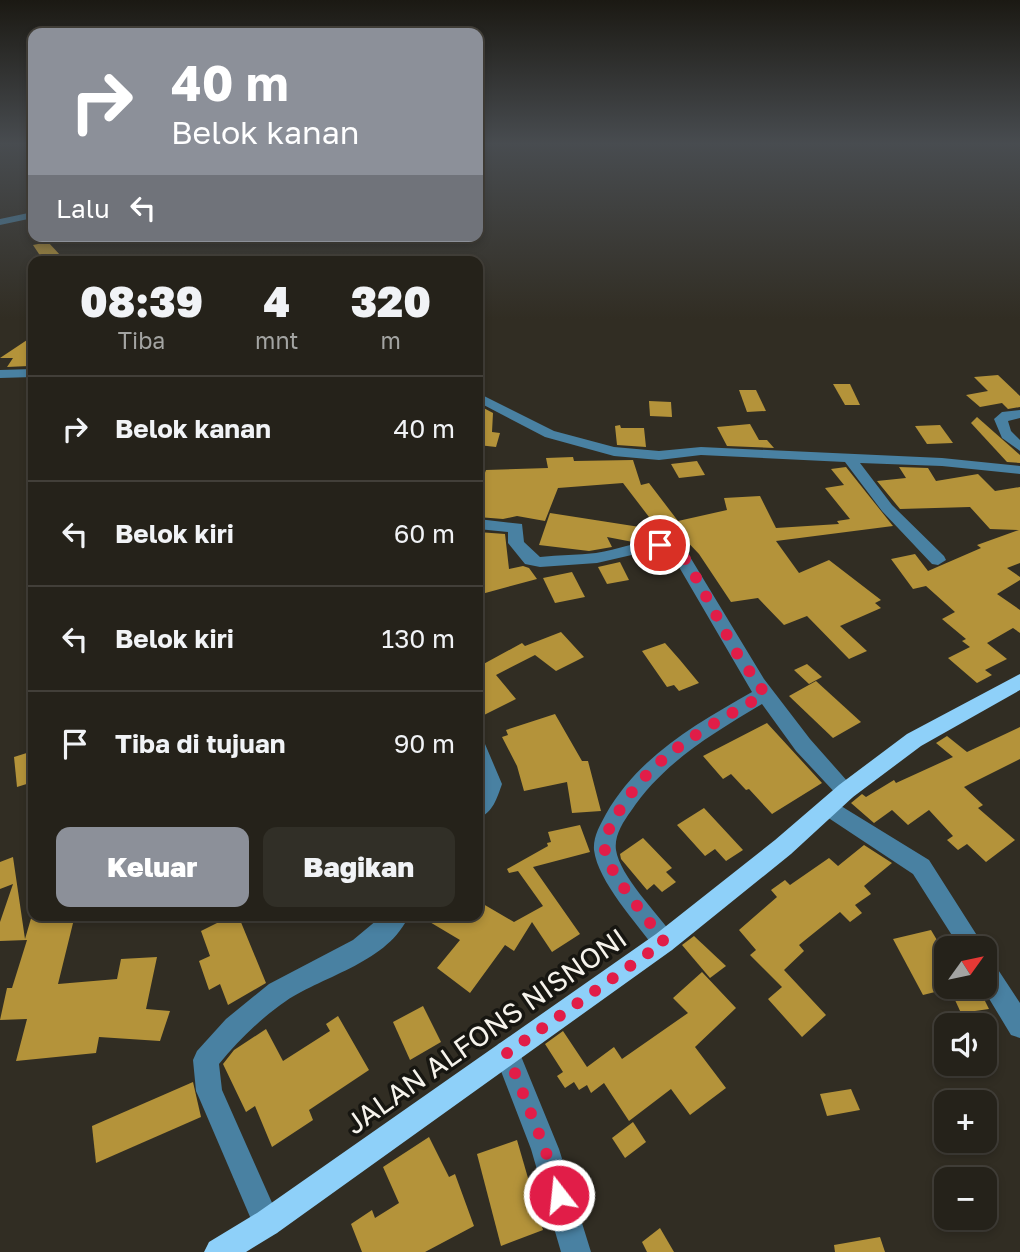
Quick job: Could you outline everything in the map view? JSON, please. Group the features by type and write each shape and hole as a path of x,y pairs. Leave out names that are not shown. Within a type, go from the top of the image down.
{"main road":[{"name":"JALAN ALFONS NISNONI","path":"219,1252 267,1223 664,942 783,847 837,799 914,740 1020,681"}],"street":[{"path":"0,222 28,216"},
{"path":"0,374 28,373"},
{"path":"483,400 528,425 594,449 686,454 701,451 806,455 942,462 1020,470"},
{"path":"1020,414 1007,415 1001,419 1001,424 1010,439 1020,447"},
{"path":"850,459 887,508 938,560"},
{"path":"483,525 516,528 516,544 531,560 540,562 618,555 639,546 671,546 687,561 736,652 803,745 837,799 922,867 965,936"},
{"path":"664,942 612,870 606,853 609,829 649,771 677,745 765,694"},
{"path":"483,762 492,785 483,803"},
{"path":"267,1223 209,1091 206,1060 258,1005 290,985 342,962 391,921"},
{"path":"998,991 1020,1026"},
{"path":"507,1053 545,1149 576,1252"}],"building":[{"path":"48,242 61,256 40,256 33,245"},
{"path":"28,339 28,366 7,367 13,358 0,358"},
{"path":"998,375 1020,396 1020,407 1008,409 1002,403 980,407 966,395 988,391 974,377"},
{"path":"833,384 850,384 860,405 845,405"},
{"path":"739,390 756,390 766,411 747,412"},
{"path":"649,401 671,402 672,417 650,416"},
{"path":"483,408 493,413 492,432 500,433 496,447 483,446"},
{"path":"977,417 1020,455 1020,463 1007,462 971,423"},
{"path":"750,424 759,440 767,440 774,448 727,446 717,427"},
{"path":"620,425 621,428 644,428 646,447 617,445 615,426"},
{"path":"940,425 953,443 927,444 915,426"},
{"path":"573,457 574,461 633,460 641,485 649,483 678,521 727,510 724,498 760,496 776,528 839,524 837,521 850,519 825,488 844,485 831,469 846,467 893,526 776,541 799,573 829,560 881,600 875,603 881,608 840,626 867,651 849,659 807,616 784,625 758,598 731,602 699,554 679,533 633,542 607,537 612,547 589,551 539,545 550,513 659,530 623,483 558,488 545,521 517,516 503,519 483,517 483,478 486,470 548,468 546,458"},
{"path":"697,461 705,475 679,478 671,464"},
{"path":"899,467 928,468 936,481 978,474 995,491 1020,487 1020,563 1007,568 1020,577 1020,580 997,594 1020,610 1020,633 1013,628 987,643 1007,659 985,670 992,675 977,683 948,658 970,647 962,641 966,639 942,619 955,612 926,586 913,589 891,559 915,554 928,571 981,548 977,545 1019,530 990,529 970,507 900,509 877,481 906,478"},
{"path":"483,532 505,534 509,569 523,566 529,568 537,579 483,594"},
{"path":"620,562 629,580 607,584 598,567"},
{"path":"572,572 585,597 555,603 543,578"},
{"path":"561,632 584,657 556,671 535,655 496,675 516,699 483,716 483,664 522,643 525,646"},
{"path":"665,643 699,683 679,691 674,685 667,687 642,651"},
{"path":"807,664 822,677 809,684 794,670"},
{"path":"816,681 861,722 833,738 789,696"},
{"path":"555,714 582,761 588,761 601,811 572,813 567,782 524,791 517,766 502,737 508,735 506,730"},
{"path":"767,723 822,783 772,814 731,774 723,779 703,756"},
{"path":"1020,727 1020,759 964,787 983,805 978,808 1015,840 986,862 967,844 958,850 947,840 953,836 929,810 908,825 892,810 874,823 851,803 862,794 866,797 894,780 896,783 953,757 936,743 947,736 967,752"},
{"path":"28,753 28,784 17,787 14,757"},
{"path":"704,808 743,850 726,861 715,849 705,856 677,825"},
{"path":"580,825 590,852 533,867 580,934 552,952 532,922 514,951 505,945 470,993 437,968 460,940 428,921 483,921 483,904 514,922 543,906 518,871 509,873 507,869 548,846 547,843 551,842 548,832"},
{"path":"643,838 672,868 666,872 676,882 662,892 654,884 647,890 621,859 620,854"},
{"path":"864,845 892,863 864,886 871,894 855,905 862,913 850,922 840,912 799,945 804,951 784,970 826,1015 802,1037 768,999 782,987 750,955 756,950 739,930 777,897 771,890 785,880 790,885 829,858 838,866"},
{"path":"13,857 25,939 30,921 74,921 58,984 117,979 121,959 157,957 146,1009 170,1011 160,1041 99,1037 96,1053 16,1061 27,1019 0,1020 7,988 12,988 27,940 0,941 0,922 13,884 0,889 0,862"},
{"path":"221,921 240,921 266,983 228,1005 220,984 209,990 199,961 210,956 201,931"},
{"path":"931,930 935,936 934,992 923,995 893,939"},
{"path":"694,936 726,966 710,978 682,945"},
{"path":"702,972 736,1008 695,1047 726,1088 690,1115 671,1089 629,1121 604,1083 591,1093 587,1085 579,1090 574,1082 565,1088 557,1076 563,1072 545,1044 563,1031 587,1067 614,1047 622,1059 688,1013 673,998"},
{"path":"955,999 984,999 989,1009 961,1013"},
{"path":"423,1006 441,1042 410,1060 393,1022"},
{"path":"338,1016 369,1070 309,1110 313,1120 272,1147 255,1106 246,1112 223,1064 234,1050 266,1029 283,1061 330,1031 326,1024"},
{"path":"193,1082 201,1117 96,1163 92,1126"},
{"path":"851,1089 860,1110 827,1116 820,1094"},
{"path":"633,1122 646,1142 625,1158 612,1138"},
{"path":"429,1137 449,1177 455,1174 474,1226 425,1252 362,1252 351,1224 372,1210 375,1218 399,1203 383,1167"},
{"path":"517,1140 543,1230 501,1246 477,1154"},
{"path":"660,1228 674,1252 647,1252 642,1242"},
{"path":"880,1237 885,1252 835,1252 834,1245"}],"route":[{"path":"559,1195 545,1149 507,1053 664,942 612,870 605,841 609,829 627,799 649,771 677,745 765,694 736,652 687,561 671,546 660,545"}]}
